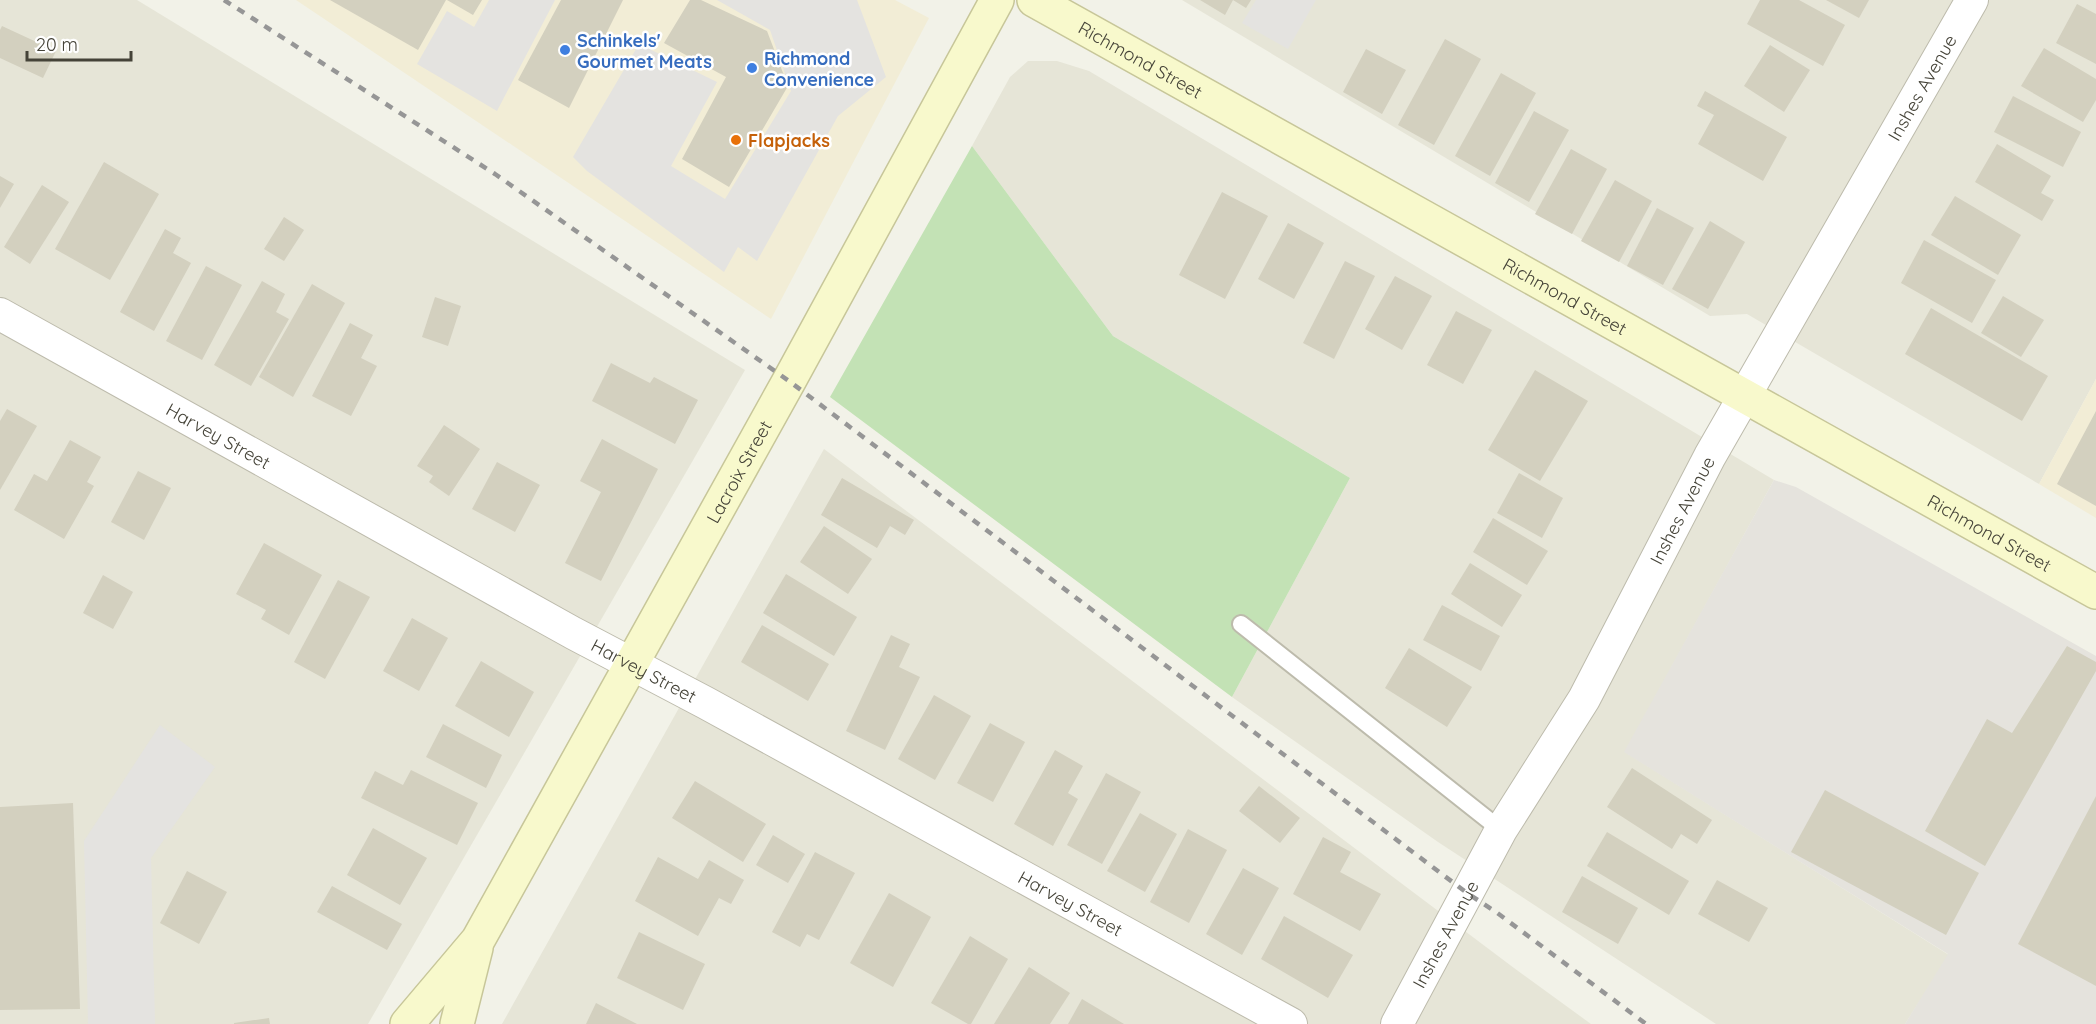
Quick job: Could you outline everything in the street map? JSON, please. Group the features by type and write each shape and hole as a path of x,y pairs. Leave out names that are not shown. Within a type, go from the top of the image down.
{"main road":[{"name":"Lacroix Street","path":"407,1024 478,940 998,0"},
{"name":"Richmond Street","path":"1034,0 1233,109 1744,398 2096,592"},
{"name":"Lacroix Street","path":"457,1024 478,940"}],"street":[{"name":"Inshes Avenue","path":"1397,1024 1501,830 1584,699 1710,456 1972,0"},
{"name":"Harvey Street","path":"0,314 632,664 1291,1024"}],"lane":[{"path":"1242,624 1501,830"}],"shaded area":[{"path":"0,0 137,0 745,370 368,1024 0,1024"},
{"path":"296,0 895,0 929,18 771,319"},
{"path":"489,0 555,0 497,111 417,64 447,11 474,27"},
{"path":"717,0 857,0 886,77 838,116 757,261 738,247 724,272 587,171 573,157 639,44 717,82 671,166 725,199 791,91 770,30"},
{"path":"1182,0 2096,0 2096,379 2039,484 1747,314 1710,316"},
{"path":"1256,0 1316,0 1288,49 1242,23"},
{"path":"1028,61 1057,61 1089,71 1774,480 1625,752 1949,955 1905,1024 1716,1024 1438,842 1232,697 1350,478 1113,336 972,146 1010,77"},
{"path":"2096,379 2096,518 2039,484"},
{"path":"824,449 1514,968 1591,1024 502,1024"},
{"path":"1774,480 1796,487 2096,656 2096,1024 1905,1024 1948,954 1624,752"},
{"path":"160,725 215,767 151,858 155,1024 88,1024 84,841"}],"green space":[{"path":"972,146 1113,336 1350,478 1232,697 830,397"}],"building":[{"path":"330,0 446,0 418,50"},
{"path":"447,0 482,0 473,15"},
{"path":"561,0 623,0 569,108 518,80"},
{"path":"690,0 701,0 767,31 788,86 729,187 682,159 726,77 664,43"},
{"path":"1200,0 1233,0 1225,15"},
{"path":"1233,0 1251,0 1246,8"},
{"path":"1760,0 1799,0 1845,25 1823,66 1747,24"},
{"path":"1826,0 1869,0 1859,18"},
{"path":"2077,4 2096,14 2096,64 2056,43"},
{"path":"2,26 56,51 43,78 0,58"},
{"path":"1445,39 1481,59 1434,145 1398,125"},
{"path":"1770,45 1810,70 1784,112 1744,86"},
{"path":"2044,48 2096,79 2096,100 2083,122 2021,86"},
{"path":"1366,49 1406,70 1382,114 1343,92"},
{"path":"1501,73 1536,93 1490,176 1455,156"},
{"path":"1705,91 1787,137 1763,181 1698,144 1714,115 1697,106"},
{"path":"2013,96 2081,132 2063,167 1994,132"},
{"path":"1534,111 1569,130 1529,202 1495,183"},
{"path":"1997,144 2051,176 2041,193 2054,200 2042,221 1975,182"},
{"path":"1571,149 1607,169 1572,234 1535,214"},
{"path":"104,162 159,194 110,280 55,249"},
{"path":"0,176 14,184 0,208"},
{"path":"1615,180 1652,201 1619,262 1581,241"},
{"path":"42,185 69,202 30,264 4,247"},
{"path":"1222,192 1268,216 1225,299 1179,275"},
{"path":"1955,196 2021,235 1998,275 1931,235"},
{"path":"1657,208 1694,228 1663,285 1627,266"},
{"path":"284,217 304,230 284,261 264,249"},
{"path":"1710,221 1745,242 1708,309 1672,289"},
{"path":"1288,223 1324,243 1294,299 1258,279"},
{"path":"165,229 181,238 173,253 191,263 154,331 120,312"},
{"path":"1924,240 1996,280 1972,323 1901,283"},
{"path":"1345,261 1375,276 1334,359 1303,343"},
{"path":"206,266 242,285 202,360 166,341"},
{"path":"1395,276 1432,296 1402,350 1365,329"},
{"path":"262,281 285,294 276,312 289,319 251,386 214,365"},
{"path":"312,284 345,303 293,397 259,377"},
{"path":"2003,296 2044,320 2021,357 1981,333"},
{"path":"435,297 461,306 448,346 422,337"},
{"path":"1931,308 2048,376 2022,421 1905,354"},
{"path":"1456,311 1492,330 1463,384 1427,365"},
{"path":"350,323 373,335 361,358 377,366 351,416 312,396"},
{"path":"611,363 650,383 654,377 698,400 675,444 592,401"},
{"path":"1535,370 1588,401 1540,481 1488,450"},
{"path":"7,409 37,426 0,490 0,421"},
{"path":"2096,411 2096,506 2057,484"},
{"path":"444,425 480,449 449,496 429,482 433,476 417,466"},
{"path":"602,439 658,469 601,581 565,563 601,492 580,481"},
{"path":"70,440 101,457 87,482 94,486 64,539 14,510 34,474 47,481"},
{"path":"497,462 540,485 515,532 472,509"},
{"path":"138,471 171,488 144,540 111,522"},
{"path":"1519,473 1563,498 1542,538 1497,513"},
{"path":"842,478 914,520 905,535 890,526 877,548 821,515"},
{"path":"1493,518 1548,551 1527,585 1473,552"},
{"path":"824,526 872,559 848,594 800,562"},
{"path":"264,543 322,575 289,635 261,619 266,610 236,594"},
{"path":"1470,563 1522,595 1502,627 1451,594"},
{"path":"786,574 857,617 834,656 763,613"},
{"path":"103,575 133,592 113,629 83,613"},
{"path":"338,580 370,597 325,679 294,662"},
{"path":"1442,605 1500,636 1481,671 1423,640"},
{"path":"412,618 448,638 419,691 383,671"},
{"path":"762,625 829,664 808,701 741,662"},
{"path":"891,635 910,644 899,667 920,677 885,750 846,731"},
{"path":"2067,646 2096,662 2096,671 1985,866 1925,831 1987,719 2012,733"},
{"path":"1409,648 1472,687 1447,727 1385,688"},
{"path":"481,661 534,692 509,737 455,706"},
{"path":"934,695 971,716 935,780 898,759"},
{"path":"990,723 1025,742 993,802 957,783"},
{"path":"443,724 502,755 486,788 426,757"},
{"path":"1055,750 1083,766 1068,793 1078,799 1053,846 1014,824"},
{"path":"1632,768 1712,820 1697,844 1681,834 1672,849 1607,807"},
{"path":"411,770 478,803 457,845 361,798 375,771 403,785"},
{"path":"1106,773 1141,792 1102,864 1067,845"},
{"path":"695,781 766,824 743,862 672,818"},
{"path":"1259,786 1300,818 1280,843 1239,811"},
{"path":"1825,790 1979,873 1946,935 1791,852"},
{"path":"2096,796 2096,986 2018,944"},
{"path":"73,803 80,1009 0,1010 0,807"},
{"path":"1140,813 1177,834 1145,892 1107,871"},
{"path":"373,828 427,858 400,905 347,875"},
{"path":"1188,829 1227,850 1189,923 1150,902"},
{"path":"1607,832 1689,881 1669,915 1587,866"},
{"path":"773,835 805,854 788,883 756,865"},
{"path":"1323,837 1351,852 1340,872 1381,894 1360,931 1293,894"},
{"path":"815,852 855,873 819,940 807,934 800,947 772,932"},
{"path":"658,857 698,879 709,860 744,880 731,904 719,898 698,936 635,901"},
{"path":"1243,868 1279,888 1242,955 1206,934"},
{"path":"187,871 227,892 199,944 160,923"},
{"path":"1582,876 1638,908 1618,944 1562,912"},
{"path":"1717,880 1768,908 1749,942 1698,914"},
{"path":"332,886 402,924 387,950 317,912"},
{"path":"889,893 931,917 893,987 850,963"},
{"path":"1284,916 1353,955 1328,998 1261,959"},
{"path":"639,932 705,964 683,1010 617,978"},
{"path":"970,936 1008,959 971,1024 968,1024 931,1003"},
{"path":"1029,967 1070,993 1050,1024 994,1024"},
{"path":"1082,999 1124,1024 1068,1024"},
{"path":"596,1003 637,1024 586,1024"},
{"path":"269,1018 270,1024 234,1024 234,1023"}],"railway":[{"path":"224,0 495,174 789,381 1467,893 1646,1024"}],"place":[{"name":"Schinkels' Gourmet Meats","path":"565,50"},
{"name":"Richmond Convenience","path":"752,68"},
{"name":"Flapjacks","path":"736,140"}]}
